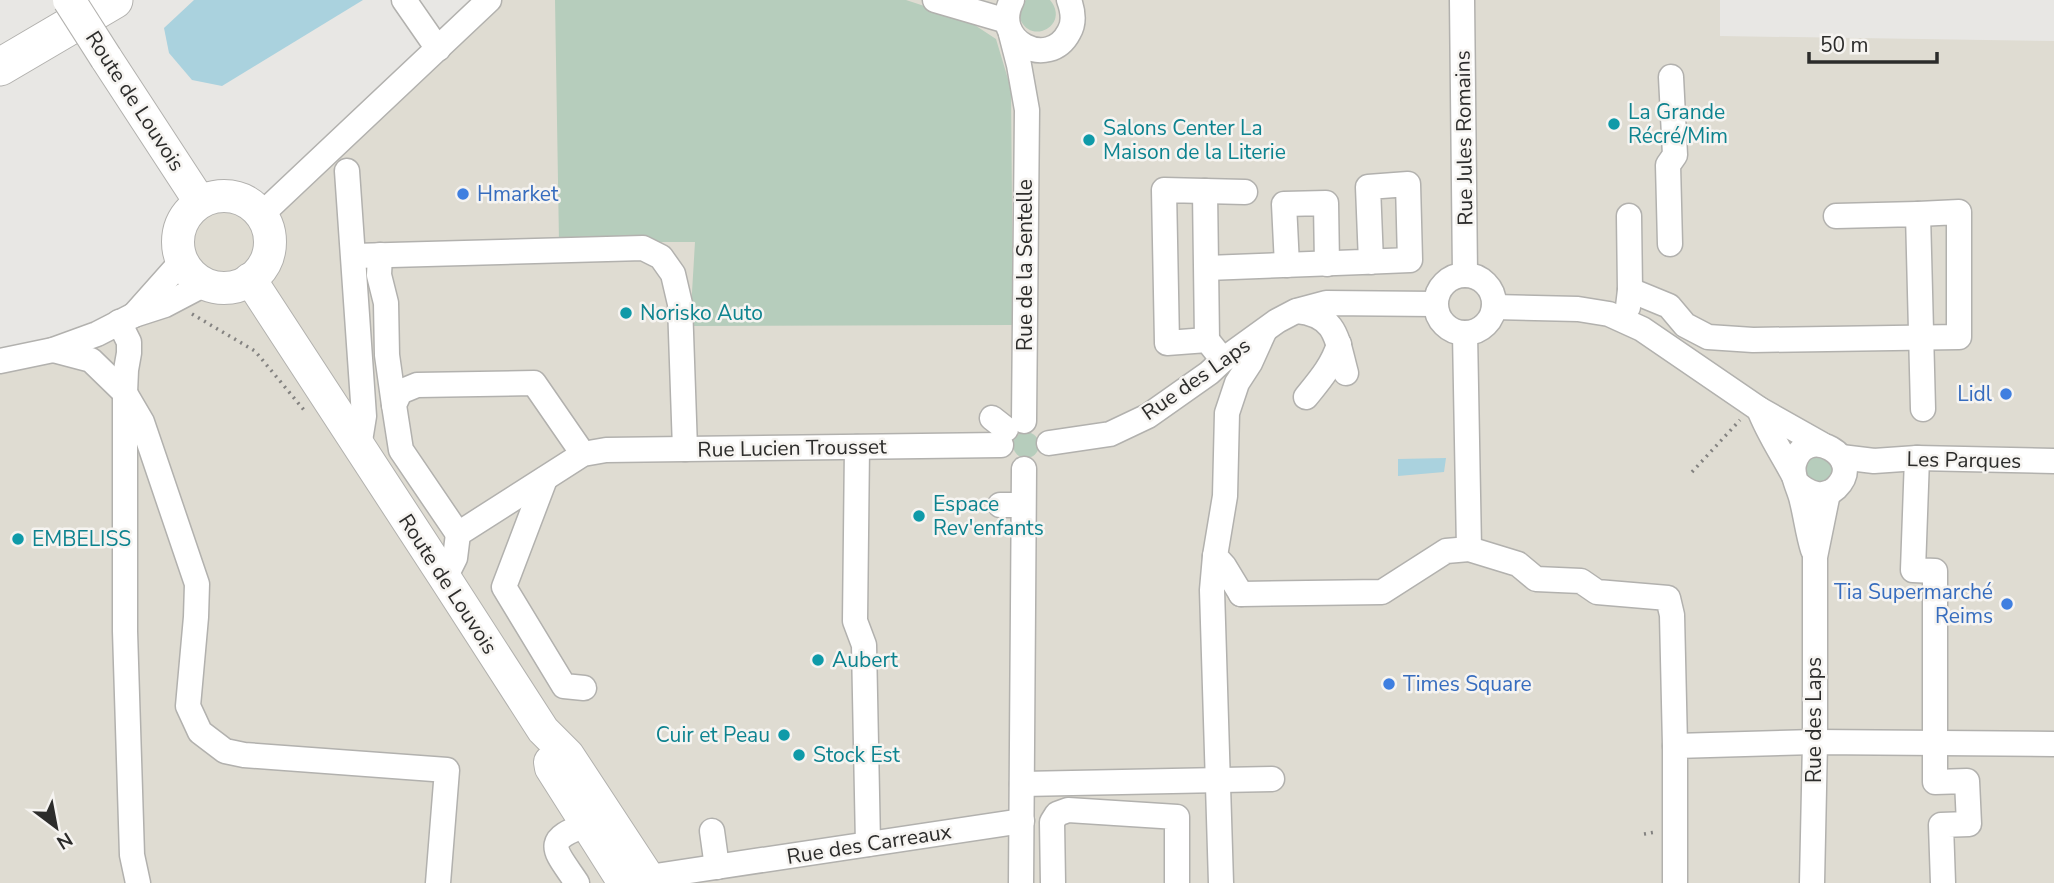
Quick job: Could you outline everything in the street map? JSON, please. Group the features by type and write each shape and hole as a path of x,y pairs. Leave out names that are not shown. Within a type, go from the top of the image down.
{"highway":[{"path":"0,40 70,0"},
{"path":"0,67 114,0"}],"main road":[{"name":"Route de Louvois","path":"70,0 200,202"},
{"path":"227,196 240,198 252,205 261,215 268,227 270,242 268,256 261,269 236,286 193,290 179,251 178,235 190,211 200,202 227,196"},
{"name":"Route de Louvois","path":"250,279 543,730 568,755 642,881"},
{"path":"543,730 551,768 587,825 642,881"}],"street":[{"path":"404,0 438,49"},
{"path":"261,215 489,0"},
{"path":"935,0 1010,18 1017,42 1035,50 1044,50 1062,43 1072,26 1069,0"},
{"name":"Rue Jules Romains","path":"1462,0 1465,275"},
{"name":"Rue de la Sentelle","path":"1006,428 1027,110 1010,18"},
{"name":"Rue de la Sentelle","path":"1027,110 1042,66 1062,43"},
{"path":"1670,244 1668,165 1675,155 1671,76"},
{"path":"347,171 365,416 359,447"},
{"path":"1207,340 1167,343 1164,190 1245,192"},
{"path":"1205,191 1207,340 1223,360"},
{"path":"1287,265 1284,204 1326,203 1327,264"},
{"path":"1630,290 1669,306 1685,325 1707,337 1753,340 1959,337 1959,212 1836,216"},
{"path":"1918,214 1923,409"},
{"path":"1626,321 1630,290 1629,216"},
{"path":"354,256 643,248 661,257 673,274 680,304 685,449"},
{"path":"380,255 379,275 386,303 387,355 401,450 458,534 455,558 446,578"},
{"path":"138,883 132,855 124,631 125,393 129,353 126,319 182,261"},
{"path":"1206,268 1366,262 1363,303"},
{"path":"1465,275 1480,280 1491,291 1494,307 1489,320 1479,330 1465,333 1450,330 1439,319 1435,304 1440,289 1451,279 1465,275"},
{"path":"0,361 53,350 97,334 193,290"},
{"name":"Rue des Laps","path":"1049,443 1110,433 1148,416 1277,321 1296,311 1326,303 1435,304"},
{"path":"1494,307 1578,309 1609,314 1626,321 1793,430 1833,468"},
{"path":"1296,311 1310,312 1329,323 1339,344 1346,373"},
{"path":"1233,883 1212,590 1225,496 1227,413 1237,383 1250,363 1264,332"},
{"path":"1465,333 1469,549"},
{"path":"1306,397 1329,367 1339,344"},
{"path":"53,350 91,360 125,393 142,422 197,584 197,617 188,706 200,732 225,751 244,755 447,770 438,883"},
{"path":"394,405 400,392 417,385 534,383 583,454"},
{"name":"Rue des Laps","path":"1756,407 1796,480 1815,557"},
{"path":"1038,425 1044,430 1049,443 1043,461 1032,468 1024,469 1009,463 1002,452 1006,428 1038,425"},
{"name":"Rue Lucien Trousset","path":"458,534 583,454 606,450 857,447 1006,428"},
{"path":"1809,446 1833,468 1820,495 1804,490 1796,480 1794,464 1800,453 1809,446"},
{"path":"857,447 855,621 864,645 868,844"},
{"path":"1917,458 1913,570 1934,571 1935,782 1967,781 1969,824 1941,825 1942,883"},
{"name":"Les Parques","path":"1833,468 1874,461 1917,458 2054,461"},
{"name":"Rue des Laps","path":"1812,883 1815,557 1833,468"},
{"path":"1021,883 1022,784 1012,505 1024,469"},
{"path":"545,479 504,587 564,686 584,688"},
{"path":"1241,594 1382,592 1446,551 1469,549 1518,564 1536,579 1581,581 1597,592 1668,598 1672,615 1675,883"},
{"path":"1215,556 1241,594"},
{"path":"1221,883 1227,623 1241,594"},
{"path":"1675,746 1815,742 2054,744"},
{"path":"1022,784 1272,779"},
{"path":"1022,784 1058,814"},
{"path":"1053,883 1052,822 1058,814 1068,810 1178,817 1177,883"},
{"name":"Rue des Carreaux","path":"642,881 717,867 1022,821"},
{"path":"577,883 555,847 557,839 563,834 587,825"},
{"path":"712,831 717,867"}],"path":[{"path":"193,290 190,313 254,351 305,410 338,414"},
{"path":"1692,472 1756,407"}],"shaded area":[{"path":"489,0 1720,0 1720,36 2054,41 2054,883 0,883 0,361 119,322 179,251 178,235 190,210 213,197 227,196 240,198 261,214"}],"green space":[{"path":"555,0 906,0 967,20 996,39 1011,89 1013,325 690,326 695,242 559,242"},
{"path":"1026,0 1050,0 1056,17 1053,24 1041,31 1027,28 1020,16 1020,10"},
{"path":"1026,432 1035,436 1039,445 1035,454 1026,458 1017,454 1013,445 1017,436"},
{"path":"1819,454 1835,467 1830,483 1809,485 1802,466 1804,461"}],"water":[{"path":"194,0 363,0 222,86 192,80 169,53 164,28"},
{"path":"1446,458 1444,472 1398,476 1398,459"}],"place":[{"name":"La Grande Récré/Mim","path":"1614,124"},
{"name":"Salons Center La Maison de la Literie","path":"1089,140"},
{"name":"Hmarket","path":"463,194"},
{"name":"Norisko Auto","path":"626,313"},
{"name":"Lidl","path":"2006,394"},
{"name":"Espace Rev'enfants","path":"919,516"},
{"name":"EMBELISS","path":"18,539"},
{"name":"Tia Supermarché Reims","path":"2007,604"},
{"name":"Aubert","path":"818,660"},
{"name":"Times Square","path":"1389,684"},
{"name":"Cuir et Peau","path":"784,735"},
{"name":"Stock Est","path":"799,755"}]}
